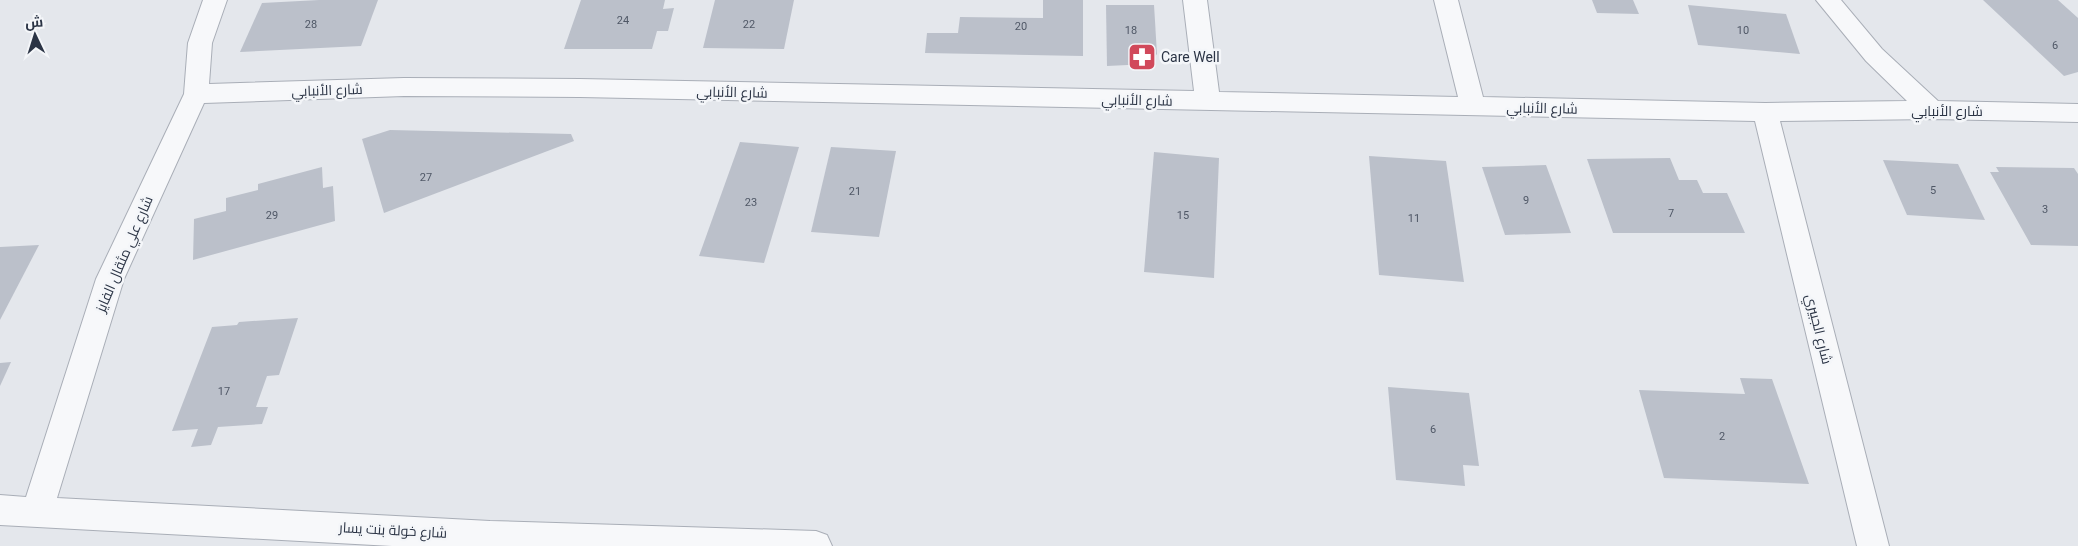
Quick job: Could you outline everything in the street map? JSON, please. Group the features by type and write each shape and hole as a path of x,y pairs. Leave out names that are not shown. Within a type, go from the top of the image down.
{"street":[{"name":"شارع علي مثقال الفايز","path":"37,511 110,279 196,94 200,43 215,0"},
{"path":"1195,0 1208,102"},
{"path":"1446,0 1473,106"},
{"path":"1828,0 1874,55 1932,110"},
{"name":"شارع الأنبابي","path":"196,94 404,87 580,88 1765,112 1932,110 2078,113"},
{"name":"شارع الجبيري","path":"1765,112 1873,546"},
{"name":"شارع خولة بنت يسار","path":"0,510 490,536 816,546"}],"building":[{"path":"319,0 378,0 361,46 240,52 262,3"},
{"path":"581,0 665,0 663,9 674,8 668,31 657,31 652,49 564,49"},
{"path":"715,0 794,0 784,49 703,48"},
{"path":"1043,0 1083,0 1083,56 925,53 927,33 958,33 960,17 1043,18"},
{"path":"1592,0 1633,0 1639,14 1597,13"},
{"path":"1983,0 2058,0 2078,18 2078,72 2064,76"},
{"path":"1106,5 1154,5 1157,54 1148,64 1107,66"},
{"path":"1688,5 1786,14 1800,54 1698,45"},
{"path":"390,130 571,134 574,141 384,213 362,139"},
{"path":"740,142 799,147 764,263 699,256"},
{"path":"831,147 896,151 879,237 811,232"},
{"path":"1154,152 1219,158 1214,278 1144,272"},
{"path":"1369,156 1446,161 1464,282 1379,275"},
{"path":"1670,158 1679,180 1697,180 1703,193 1727,193 1745,233 1613,233 1587,159"},
{"path":"1883,160 1958,164 1985,220 1907,215"},
{"path":"1546,165 1571,233 1505,235 1482,167"},
{"path":"322,167 323,188 333,186 335,221 193,260 194,219 226,211 226,198 258,190 258,184"},
{"path":"1996,167 2074,168 2078,174 2078,246 2031,245 1990,172 1999,172"},
{"path":"39,245 0,320 0,247"},
{"path":"298,318 279,375 267,376 256,407 268,407 262,424 218,427 211,445 191,447 198,429 172,431 212,327 237,325 239,322"},
{"path":"11,362 0,386 0,363"},
{"path":"1740,378 1772,379 1809,484 1664,478 1639,390 1745,394"},
{"path":"1388,387 1469,393 1479,466 1463,465 1465,486 1396,480"}],"place":[{"name":"Care Well","path":"1142,57"}]}
